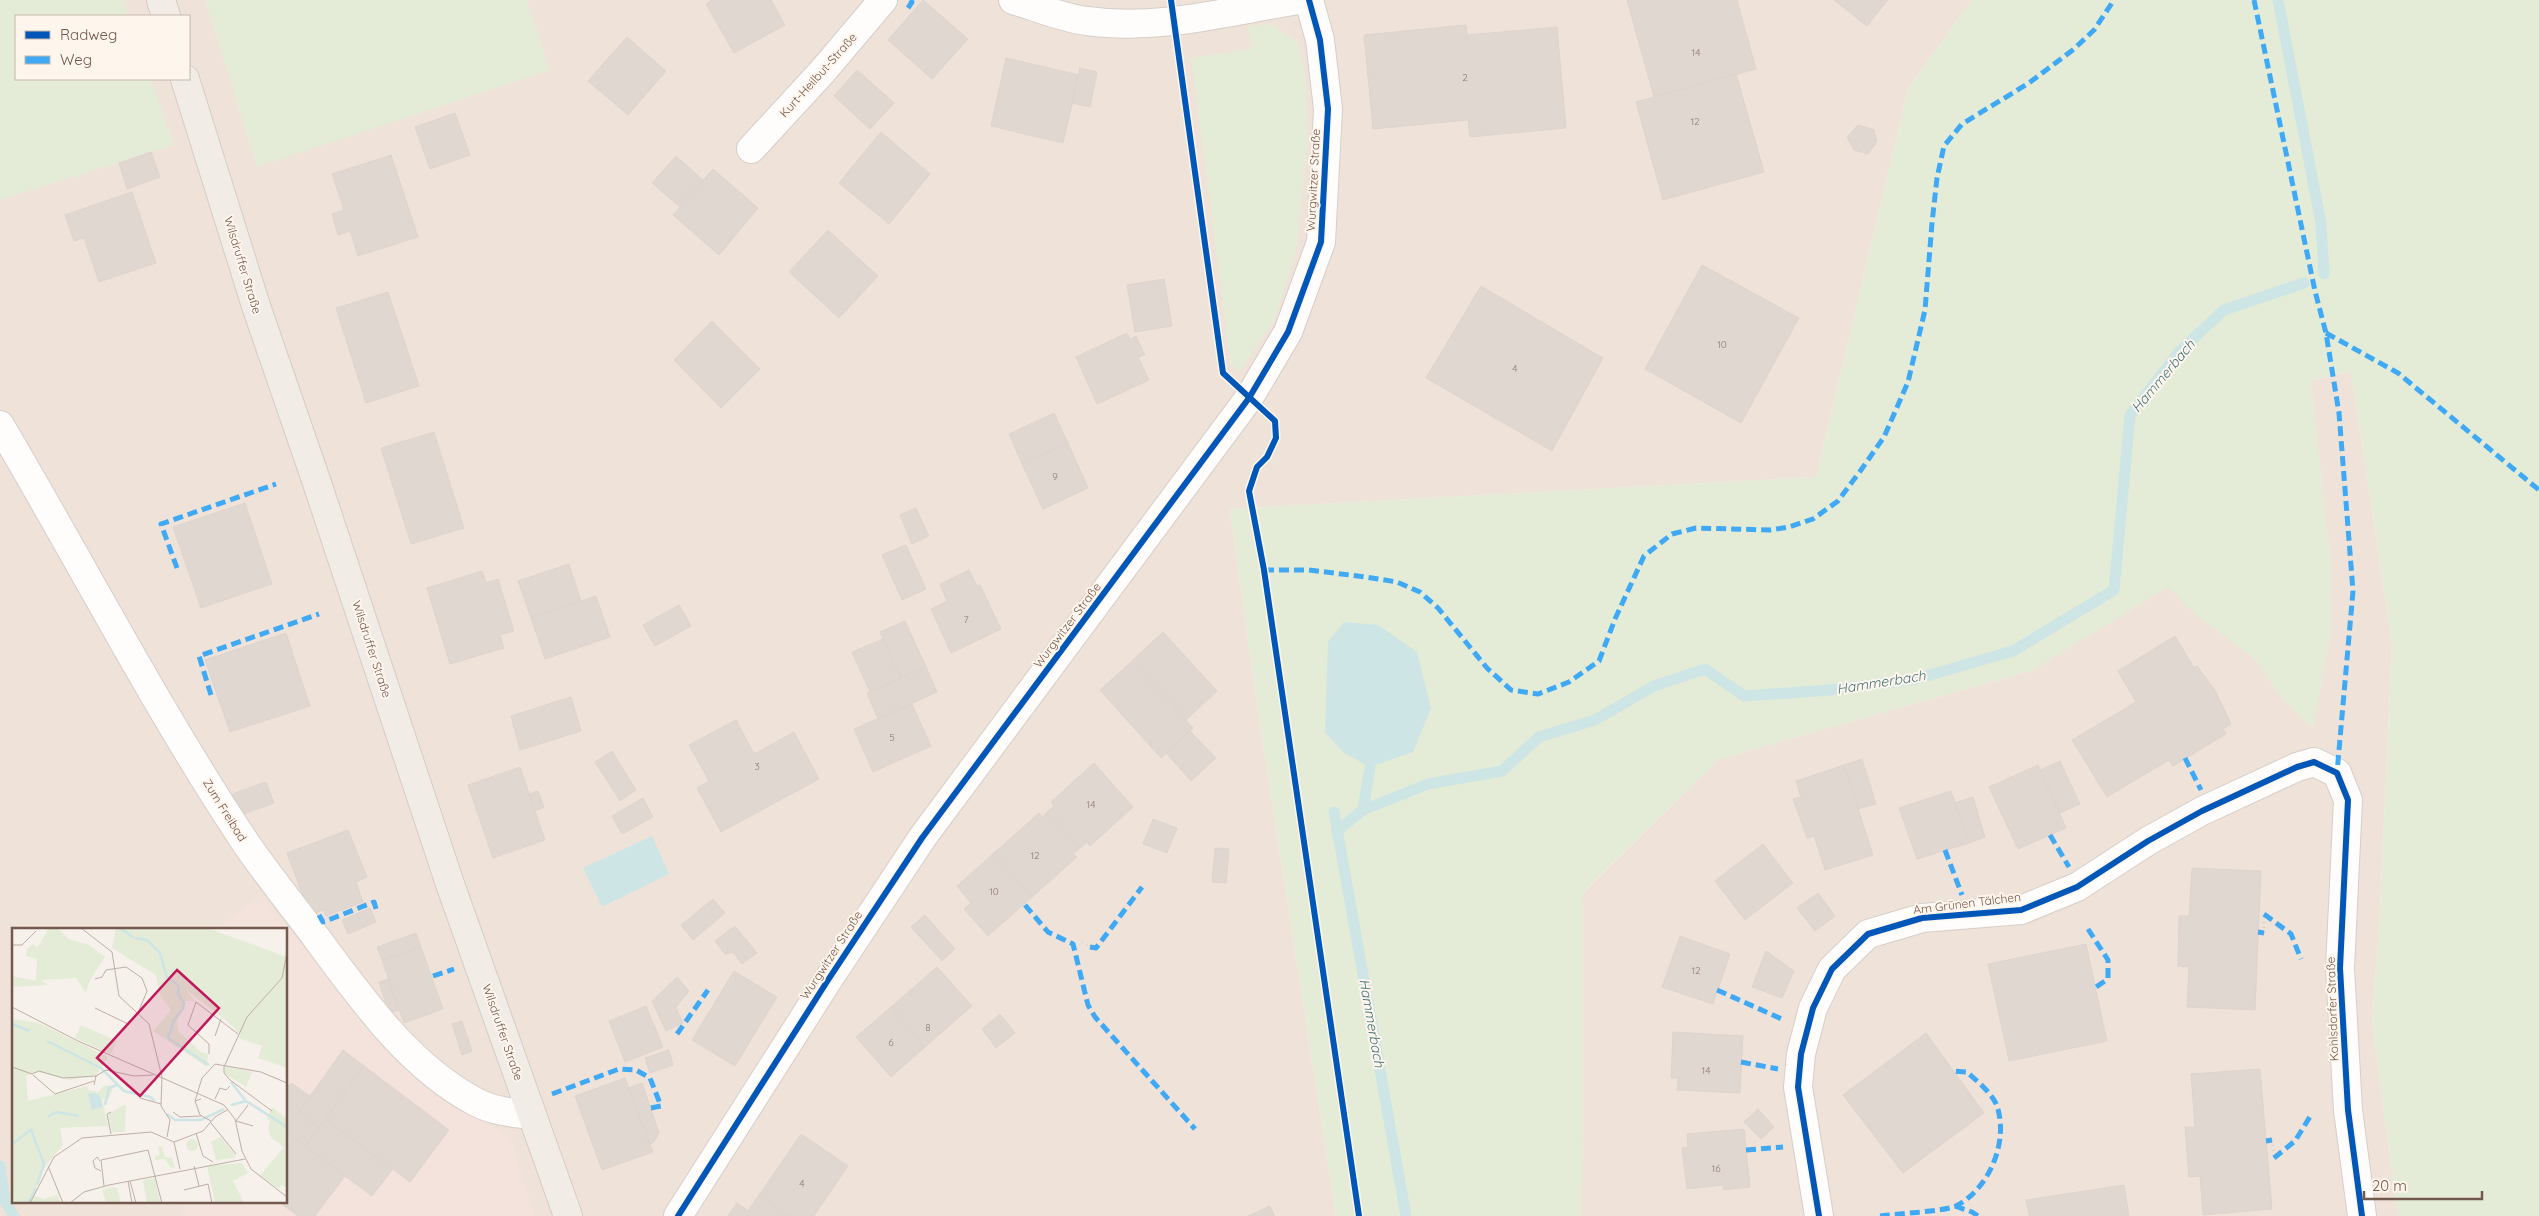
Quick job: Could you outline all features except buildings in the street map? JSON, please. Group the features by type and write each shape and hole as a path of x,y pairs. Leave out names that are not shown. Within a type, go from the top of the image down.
{"main road":[{"path":"161,0 166,15"},
{"name":"Wilsdruffer Straße","path":"185,80 256,306 455,898 568,1216"}],"street":[{"name":"Kurt-Heilbut-Straße","path":"750,149 822,72 884,0"},
{"path":"1013,0 1084,21 1105,23 1176,22 1299,0"},
{"name":"Wurgwitzer Straße","path":"678,1216 828,980 922,838 1249,398 1288,332 1321,242 1326,185 1328,109 1320,40 1309,0"},
{"name":"Zum Freibad","path":"0,425 190,754 246,844 376,1017 411,1054 463,1095 490,1108 532,1115"},
{"name":"Am Grünen Tälchen","path":"1819,1216 1798,1087 1801,1054 1813,1008 1832,969 1868,934 1922,918 2021,910 2077,887 2148,841 2202,811 2297,767 2314,762 2337,773"},
{"name":"Kohlsdorfer Straße","path":"2337,773 2348,800 2340,968 2348,1110 2362,1216"}],"path":[{"path":"2264,914 2264,933"},
{"path":"1082,942 1090,947"},
{"path":"2272,1140 2274,1158"}],"shaded area":[{"path":"0,0 1972,0 1908,89 1816,477 1230,509 1259,718 1336,1216 0,1216"},
{"path":"2351,372 2392,643 2380,911 2372,1022 2398,1216 1582,1216 1583,893 1719,759 2033,670 2311,380"},
{"path":"260,895 288,928 218,928"},
{"path":"288,928 381,1039 474,1116 510,1138 535,1216 179,1216 184,1204 288,1204"}],"green space":[{"path":"0,0 123,0 129,15 15,15 15,80 151,80 174,145 0,200"},
{"path":"205,0 527,0 550,70 257,167"},
{"path":"1972,0 2539,0 2539,1216 2398,1216 2372,1022 2380,911 2392,643 2351,372 2311,380 2331,563 2331,632 2313,729 2281,697 2256,660 2193,612 2168,587 2033,670 1719,759 1583,892 1582,1216 1336,1216 1259,718 1230,509 1816,477 1908,89"},
{"path":"1271,24 1297,42 1305,70 1308,144 1296,250 1274,321 1239,372 1231,363 1191,58 1252,49 1248,26"}],"water":[{"path":"1344,622 1378,625 1417,652 1431,708 1413,752 1370,767 1344,753 1325,732 1328,642"},
{"path":"652,836 669,874 602,907 583,868"}],"waterway":[{"name":"Hammerbach","path":"2278,0 2321,223 2324,274"},
{"name":"Hammerbach","path":"1337,831 1363,810 1428,784 1502,771 1539,737 1595,720 1654,686 1705,669 1744,696 1830,690 1916,679 2013,651 2114,590 2130,415 2179,352 2224,310 2304,283"},
{"path":"1363,810 1370,767"},
{"name":"Hammerbach","path":"1334,812 1406,1216"},
{"path":"0,1166 5,1201 14,1216"}],"marked path":[{"path":"908,8 912,2 910,0"},
{"path":"1264,570 1309,570 1366,577 1397,582 1420,592 1438,608 1487,668 1511,690 1538,694 1569,682 1599,661 1615,619 1644,556 1672,534 1696,528 1770,530 1789,527 1813,519 1838,501 1884,437 1908,382 1925,310 1937,178 1944,146 1962,124 2029,83 2074,49 2094,30 2114,0"},
{"path":"2254,0 2315,291 2326,333 2339,413 2353,591 2337,773"},
{"path":"2326,333 2398,373 2539,490"},
{"path":"177,568 161,524 276,484"},
{"path":"211,695 199,656 319,614"},
{"path":"2185,758 2201,790"},
{"path":"2050,835 2069,867"},
{"path":"1945,850 1962,895"},
{"path":"1090,947 1096,948 1142,887"},
{"path":"319,915 323,922 374,902 377,912"},
{"path":"1025,905 1048,932 1073,944 1088,1005 1095,1017 1195,1129"},
{"path":"2264,914 2291,934 2301,959"},
{"path":"2088,929 2108,960 2108,979 2096,987"},
{"path":"2258,932 2264,933"},
{"path":"433,976 454,969"},
{"path":"677,1034 708,990"},
{"path":"1717,990 1784,1020"},
{"path":"1741,1062 1778,1069"},
{"path":"552,1094 619,1069 636,1070 650,1078 661,1106 651,1108"},
{"path":"1880,1216 1932,1211 1956,1206 1968,1198 1987,1176 1998,1149 2000,1120 1997,1106 1988,1092 1967,1072 1954,1071"},
{"path":"2274,1158 2295,1141 2311,1115"},
{"path":"2266,1141 2272,1140"},
{"path":"1746,1150 1783,1147"},
{"path":"1955,1206 1978,1216"}],"cycle path":[{"path":"1171,0 1223,373 1275,421 1276,438 1267,457 1257,467 1249,491 1264,570 1359,1216"},
{"path":"678,1216 828,980 922,838 1249,398 1288,332 1321,242 1328,109 1320,40 1309,0"},
{"path":"1819,1216 1798,1087 1801,1054 1813,1008 1832,969 1868,934 1922,918 2021,910 2077,887 2148,841 2202,811 2297,767 2314,762 2337,773 2348,800 2340,968 2348,1110 2362,1216"}]}
